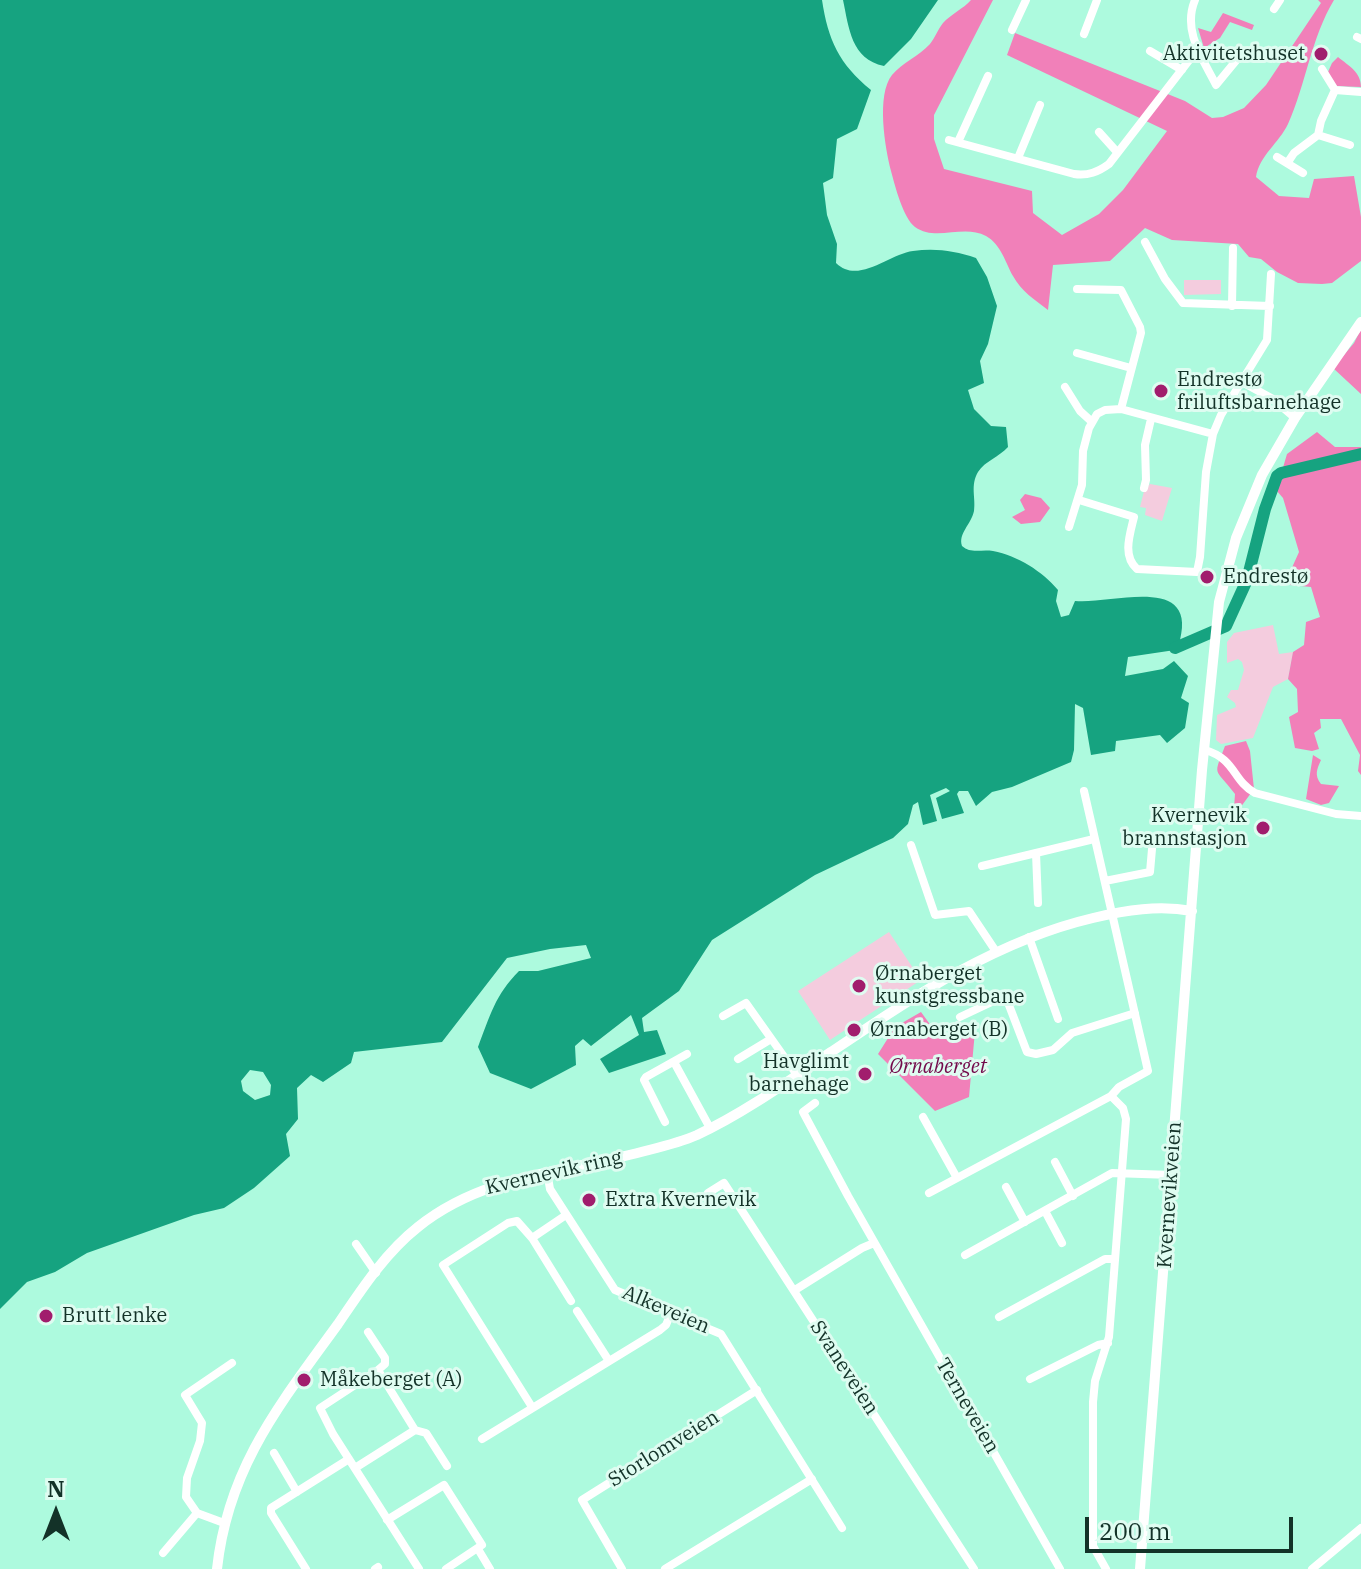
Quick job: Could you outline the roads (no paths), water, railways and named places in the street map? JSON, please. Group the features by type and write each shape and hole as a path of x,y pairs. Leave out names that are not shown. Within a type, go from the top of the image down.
{"main road":[{"name":"Kvernevikveien","path":"1140,1569 1215,629 1229,559 1262,475 1302,407 1361,322"},
{"name":"Kvernevik ring","path":"217,1569 224,1523 244,1467 264,1428 393,1250 418,1227 457,1201 491,1186 627,1156 676,1143 710,1128 749,1107 935,985 995,950 1113,913 1160,908 1192,911"}],"street":[{"path":"1012,30 1026,0"},
{"path":"1084,34 1097,0"},
{"path":"1274,9 1280,0"},
{"path":"1192,1 1191,23 1197,50 1216,85 1244,51"},
{"path":"988,76 953,141 1083,175 1109,164 1197,50"},
{"path":"1150,51 1182,70"},
{"path":"1322,69 1335,90"},
{"path":"1335,90 1361,92"},
{"path":"1288,162 1294,153 1318,135 1335,90"},
{"path":"1018,158 1040,105"},
{"path":"1099,132 1117,152"},
{"path":"1318,135 1350,145"},
{"path":"1277,157 1303,173"},
{"path":"1145,242 1165,279 1183,303 1270,306"},
{"path":"1232,306 1233,248"},
{"path":"1079,500 1134,517 1129,552 1130,560 1137,569 1197,572 1206,472 1213,434 1221,415 1267,340 1271,274"},
{"path":"1077,289 1121,290 1135,315 1141,333 1121,409"},
{"path":"1077,353 1131,368"},
{"path":"1242,382 1273,399 1295,418"},
{"path":"1065,387 1080,411 1091,421"},
{"path":"1273,399 1302,407"},
{"path":"1069,527 1079,500 1083,451 1091,421 1105,410 1121,409 1213,434"},
{"path":"1144,488 1145,445 1151,419"},
{"path":"1205,750 1223,757 1247,789 1255,793 1336,814 1361,816"},
{"path":"929,1193 1111,1096 1119,1087 1147,1072 1084,791"},
{"path":"982,866 1094,839"},
{"path":"911,845 935,915 969,911 995,950"},
{"path":"1105,881 1150,872 1152,849"},
{"path":"1036,853 1038,903"},
{"path":"1029,937 1058,1019"},
{"path":"960,1017 996,1000 1007,1000 1027,1052 1036,1054 1056,1049 1075,1032 1135,1013"},
{"path":"723,1016 746,1003 797,1075"},
{"path":"738,1059 771,1039"},
{"path":"665,1122 644,1080 687,1054"},
{"path":"674,1062 710,1128"},
{"path":"1106,1569 1093,1546 1093,1402 1095,1381 1108,1343 1126,1119 1123,1108 1111,1096"},
{"name":"Terneveien","path":"815,1103 803,1112 1060,1569"},
{"path":"923,1117 957,1178"},
{"path":"1055,1162 1073,1196"},
{"name":"Alkeveien","path":"547,1172 550,1189 615,1290 718,1332 842,1528"},
{"path":"965,1255 1112,1173 1172,1175"},
{"name":"Svaneveien","path":"708,1193 724,1183 974,1569"},
{"path":"1006,1187 1025,1222"},
{"path":"1045,1211 1062,1243"},
{"path":"532,1238 566,1215"},
{"path":"532,1407 443,1265 508,1223 520,1222 571,1301"},
{"path":"795,1290 874,1243"},
{"path":"356,1244 376,1273"},
{"path":"999,1317 1105,1259 1115,1259"},
{"path":"577,1311 609,1361"},
{"path":"482,1439 660,1330 671,1313"},
{"path":"368,1332 385,1358 385,1364 320,1408 419,1569"},
{"path":"1030,1379 1108,1343"},
{"path":"224,1523 197,1513 186,1497 187,1478 200,1441 202,1423 185,1395 232,1363"},
{"path":"378,1370 415,1430 426,1433 447,1466"},
{"name":"Storlomveien","path":"622,1569 582,1500 757,1390"},
{"path":"355,1468 415,1430"},
{"path":"274,1453 297,1492"},
{"path":"306,1569 271,1513 271,1508 349,1459"},
{"path":"665,1569 812,1479"},
{"path":"387,1520 444,1485 482,1545 446,1569"},
{"path":"163,1553 197,1513"},
{"path":"1312,1569 1361,1528"},
{"path":"478,1549 490,1569"}],"waterway":[{"path":"1175,648 1226,626 1247,580 1277,476 1361,454"}],"place":[{"name":"Aktivitetshuset","path":"1321,54"},
{"name":"Endrestø friluftsbarnehage","path":"1161,391"},
{"name":"Endrestø","path":"1207,577"},
{"name":"Kvernevik brannstasjon","path":"1263,828"},
{"name":"Ørnaberget kunstgressbane","path":"859,986"},
{"name":"Ørnaberget (B)","path":"854,1030"},
{"name":"Havglimt barnehage","path":"865,1074"},
{"name":"Extra Kvernevik","path":"589,1200"},
{"name":"Brutt lenke","path":"46,1316"},
{"name":"Måkeberget (A)","path":"304,1380"}],"park label":[{"name":"Ørnaberget","path":"938,1067"}]}
